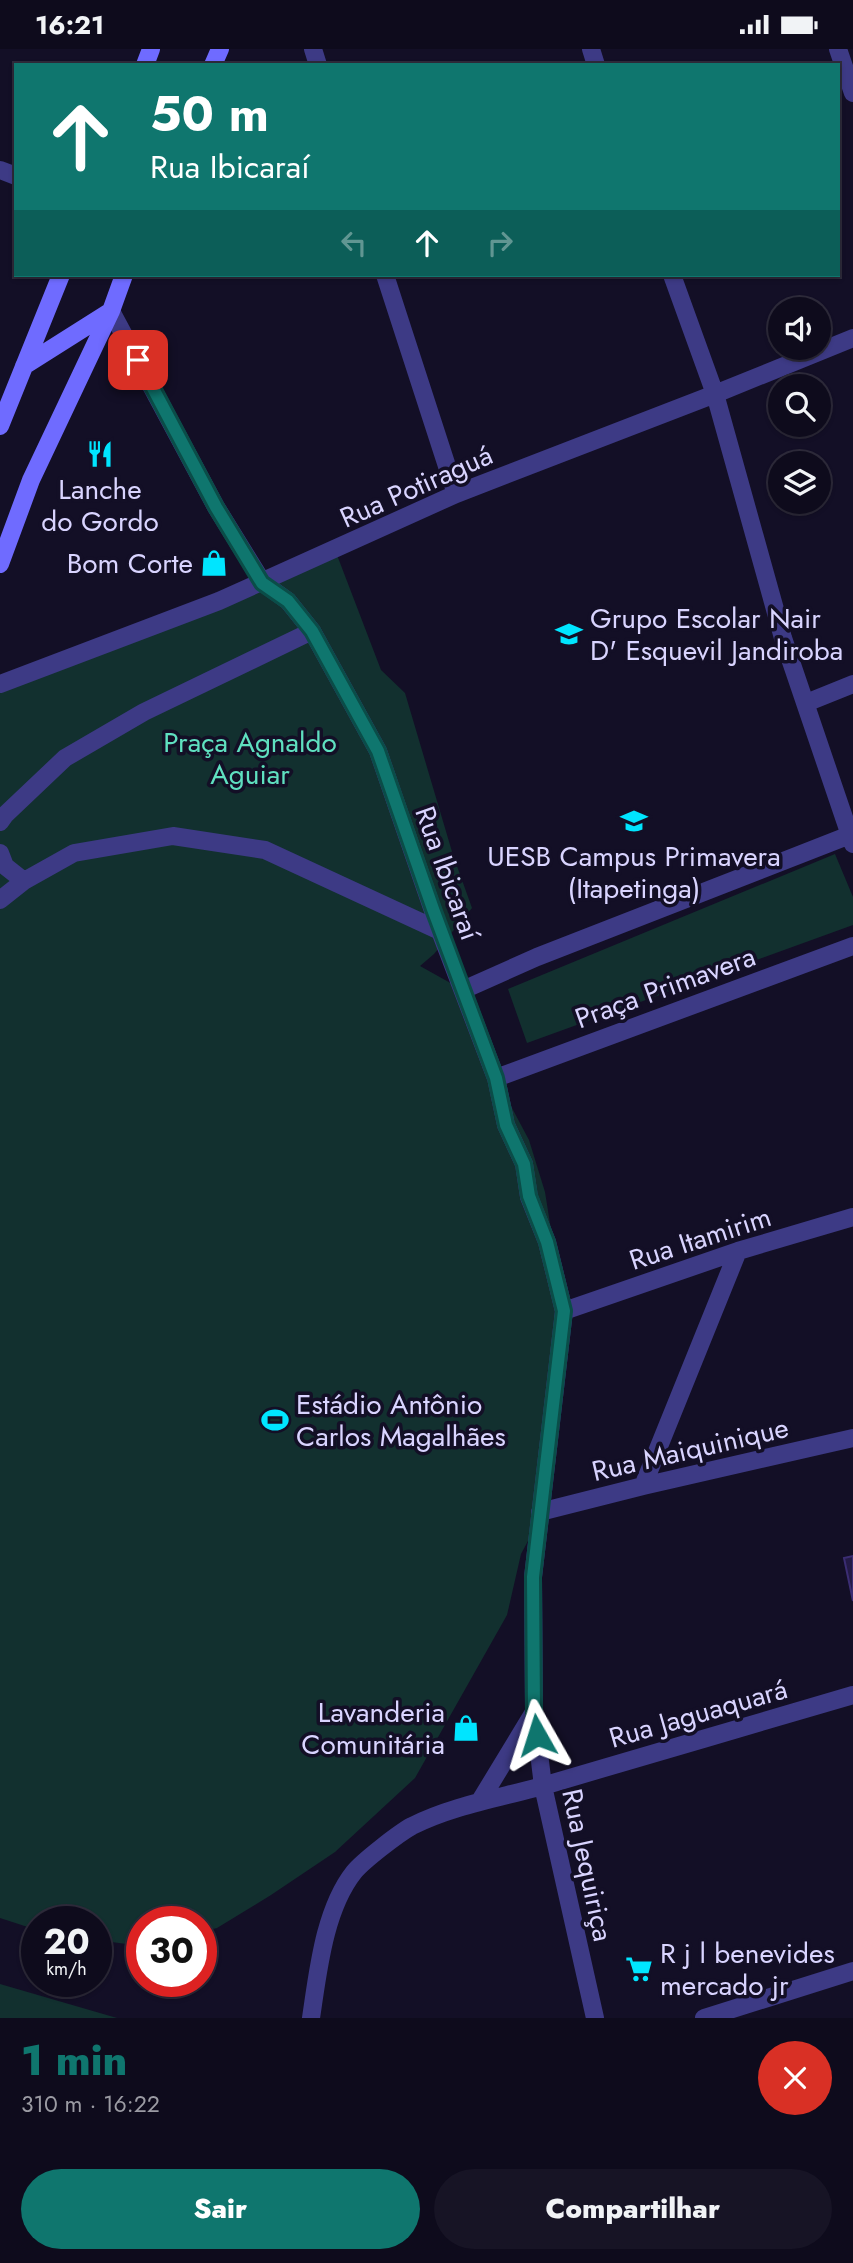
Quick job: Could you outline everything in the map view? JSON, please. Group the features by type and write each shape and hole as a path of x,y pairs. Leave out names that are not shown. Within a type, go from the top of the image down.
{"main road":[{"path":"0,426 60,277"},
{"path":"0,564 31,480 111,311 123,277"},
{"path":"24,366 111,311"}],"street":[{"path":"838,49 853,93"},
{"path":"386,277 456,494"},
{"path":"463,990 537,957 852,839 783,638 715,394 673,277"},
{"name":"Rua Ibicaraí","path":"111,311 216,507 262,583 288,601 312,631 378,751 440,930 496,1078 506,1125 524,1164 529,1196 547,1242 564,1311 540,1512"},
{"name":"Rua Potiraguá","path":"0,684 262,583 456,494 853,338"},
{"path":"0,822 65,758 144,712 312,631"},
{"path":"806,703 853,684"},
{"path":"0,900 24,881 74,853 173,836 265,850 440,930"},
{"path":"0,853 5,866 24,881"},
{"name":"Praça Primavera","path":"496,1078 853,946"},
{"name":"Rua Itamirim","path":"564,1311 738,1251 853,1217"},
{"path":"643,1486 738,1251"},
{"name":"Rua Maiquinique","path":"540,1512 853,1439"},
{"name":"Rua Jequiriça","path":"540,1512 533,1577 534,1712 544,1786 595,2018"},
{"name":"Rua Jaguaquará","path":"311,2018 323,1948 330,1921 344,1889 355,1871 411,1827 480,1801 544,1786 853,1695"},
{"path":"480,1801 534,1712"},
{"path":"704,2018 853,1971"}],"green space":[{"name":"Estádio Antônio Carlos Magalhães","path":"337,555 381,670 405,693 453,855 472,908 434,954 420,966 463,990 496,1078 529,1140 545,1192 564,1311 535,1528 521,1554 507,1615 415,1778 335,1852 217,1928 217,1906 126,1906 126,1944 112,1942 112,1906 21,1906 21,1925 0,1918 0,685"},
{"path":"835,854 853,897 853,925 527,1043 508,989"},
{"path":"0,1984 21,1990 21,1997 45,1997 117,2018 0,2018"}],"building":[{"path":"853,1556 853,1601 844,1558"}],"place":[{"name":"Lanche do Gordo","path":"100,454"},
{"name":"Bom Corte","path":"214,563"},
{"name":"Grupo Escolar Nair D' Esquevil Jandiroba","path":"569,634"},
{"name":"UESB Campus Primavera (Itapetinga)","path":"634,821"},
{"name":"Estádio Antônio Carlos Magalhães","path":"275,1420"},
{"name":"Lavanderia Comunitária","path":"466,1728"},
{"name":"R j l benevides mercado jr","path":"639,1969"}],"route":[{"path":"138,360 216,507 262,583 288,601 312,631 378,751 402,824 496,1078 506,1125 524,1164 529,1196 547,1242 564,1311 533,1577 534,1712 537,1735"}],"park label":[{"name":"Praça Agnaldo Aguiar","path":"250,758"}]}
